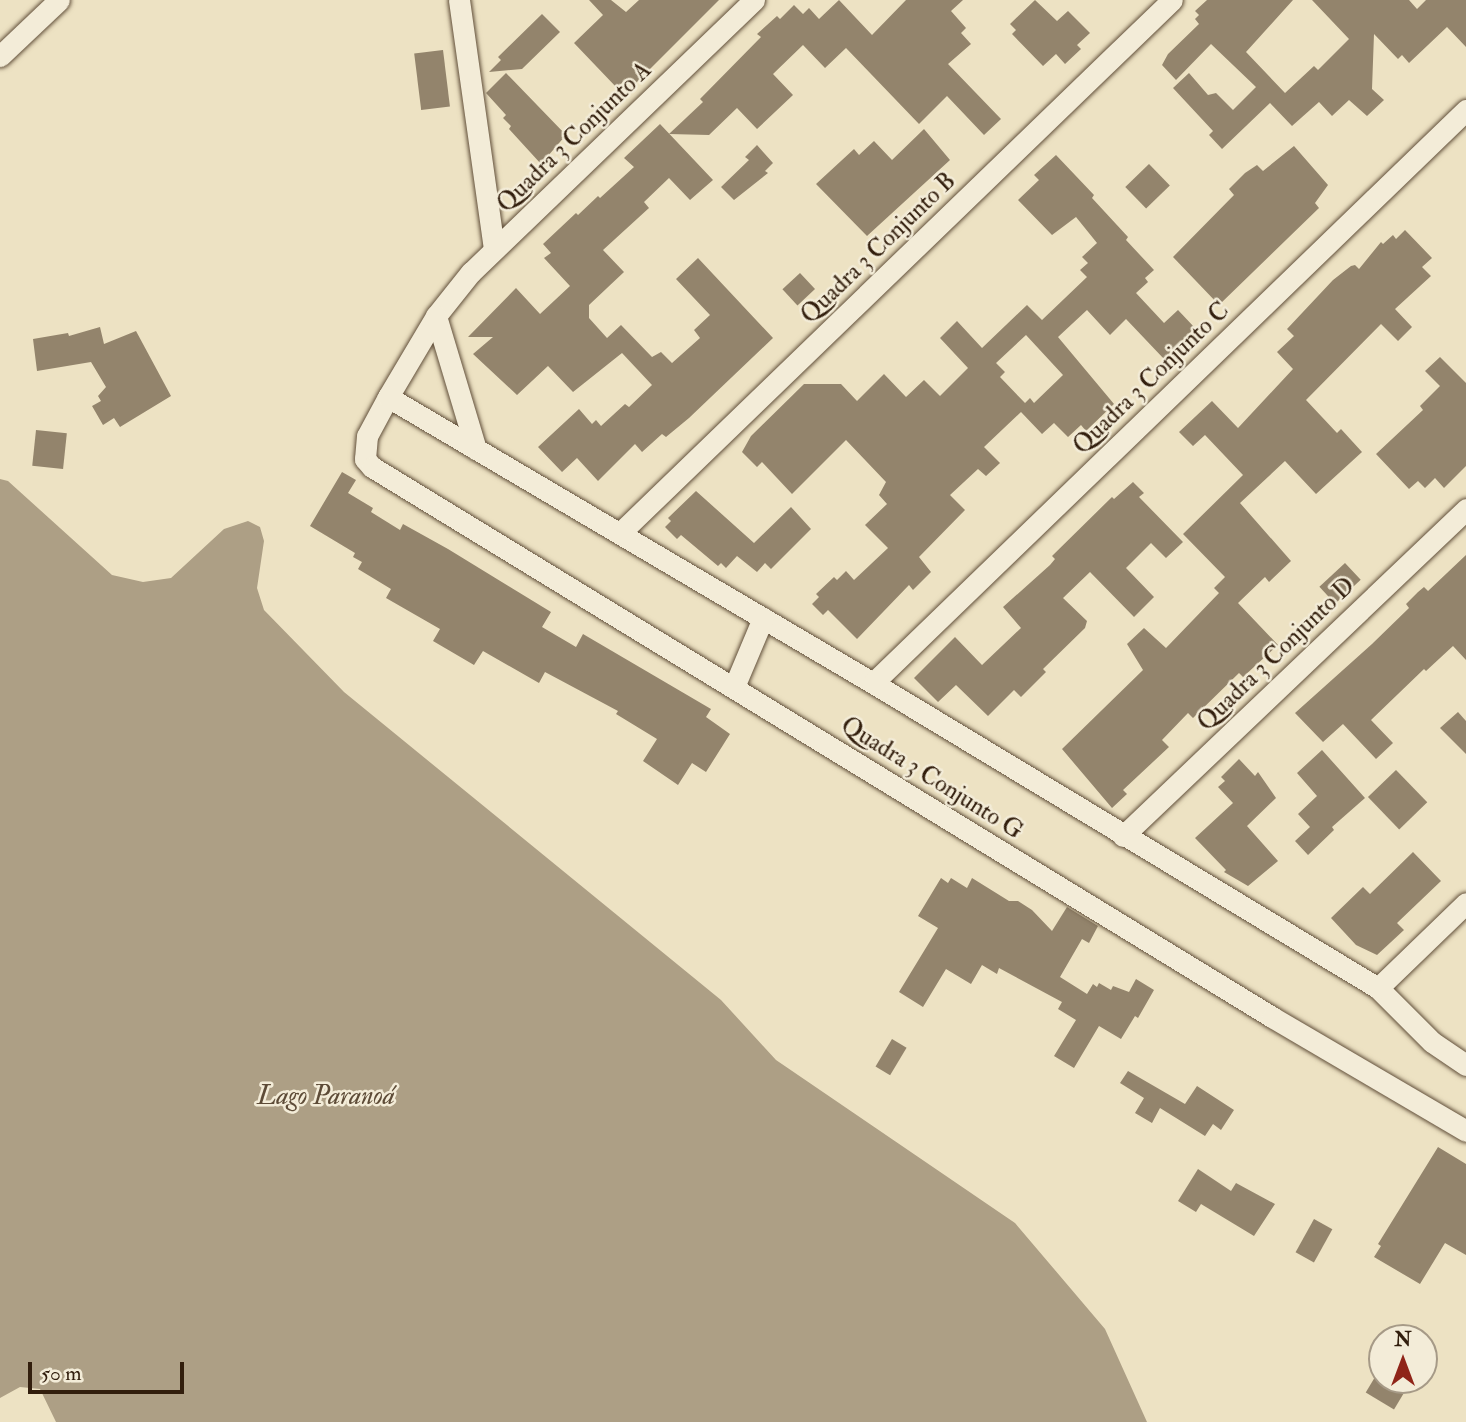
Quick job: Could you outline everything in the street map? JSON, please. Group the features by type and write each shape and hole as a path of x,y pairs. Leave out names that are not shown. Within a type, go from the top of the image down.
{"street":[{"path":"0,56 59,0"},
{"path":"459,0 495,250"},
{"name":"Quadra 3 Conjunto A","path":"372,467 365,459 363,450 367,436 436,316 471,272 754,0"},
{"name":"Quadra 3 Conjunto B","path":"620,533 1172,0"},
{"name":"Quadra 3 Conjunto C","path":"873,684 1466,110"},
{"path":"436,316 476,449"},
{"path":"388,397 763,618 1378,988 1432,1042 1466,1065"},
{"name":"Quadra 3 Conjunto G","path":"372,467 1272,1017 1466,1131"},
{"name":"Quadra 3 Conjunto D","path":"1123,836 1466,509"},
{"path":"734,687 763,618"},
{"path":"1378,988 1466,903"}],"water":[{"name":"Lago Paranoá","path":"0,479 8,481 112,575 143,582 171,578 224,529 248,521 260,527 264,541 257,588 264,610 344,692 721,1000 776,1060 1015,1223 1105,1329 1147,1422 56,1422 40,1389 20,1387 0,1398"}],"building":[{"path":"589,0 611,0 626,12 639,0 719,0 632,87 626,79 617,88 574,43 603,15"},
{"path":"839,0 872,35 906,0 963,0 951,11 966,28 961,33 971,44 948,64 1001,119 984,135 947,96 919,124 846,48 825,68 803,45 773,74 793,95 757,129 737,108 709,135 669,134 703,102 700,99 761,37 757,34 777,16 780,19 794,5 803,14 809,8 819,19"},
{"path":"1035,0 1057,21 1068,11 1090,33 1077,45 1081,49 1065,64 1056,54 1043,66 1012,34 1016,30 1010,24"},
{"path":"1207,0 1293,0 1246,52 1285,93 1314,66 1318,70 1349,39 1312,0 1409,0 1417,9 1426,0 1466,0 1466,47 1447,27 1409,63 1402,55 1398,59 1374,34 1372,89 1384,100 1367,116 1349,100 1332,116 1319,102 1292,126 1270,103 1222,149 1209,135 1213,131 1173,88 1189,73 1208,95 1216,93 1233,110 1256,87 1211,44 1176,80 1162,65 1168,54 1199,24 1195,19 1199,15 1195,11"},
{"path":"542,14 560,32 522,69 489,72 501,60 498,57"},
{"path":"443,50 450,107 421,110 414,54"},
{"path":"506,73 566,135 541,164 509,129 511,126 503,118 506,115 486,93"},
{"path":"660,124 713,180 690,200 669,178 644,202 649,208 603,250 624,272 589,305 589,318 607,338 621,325 652,357 661,352 672,363 700,338 694,330 710,315 676,279 698,258 773,338 666,437 662,434 642,452 635,444 598,481 577,458 562,472 538,447 579,409 592,424 596,420 601,426 625,404 629,407 652,385 622,353 573,392 548,366 517,395 473,354 493,337 468,337 516,288 540,314 570,286 544,258 551,253 543,244 576,213 578,215 598,196 600,198 634,167 624,158"},
{"path":"924,129 950,160 867,236 816,184 854,149 859,155 874,141 892,160"},
{"path":"757,145 773,163 765,171 768,173 734,200 721,187 749,160 745,157"},
{"path":"1294,146 1328,185 1315,203 1319,208 1219,305 1173,257 1234,195 1229,189 1245,173 1257,165 1263,171"},
{"path":"1056,155 1094,195 1092,198 1154,270 1145,278 1148,282 1136,293 1164,323 1178,310 1195,328 1164,359 1126,319 1110,335 1087,310 1058,337 1114,404 1086,431 1081,425 1068,437 1054,423 1042,434 1021,412 984,447 1000,463 986,476 978,469 950,495 965,510 919,557 931,572 913,590 909,585 857,639 828,610 823,615 812,604 819,597 816,594 834,577 837,580 846,571 854,580 888,548 865,525 887,504 879,495 886,482 846,440 792,494 762,462 757,467 742,452 751,436 804,384 841,384 857,401 884,374 906,397 924,380 940,396 968,368 940,338 957,321 982,348 1027,305 1042,320 1087,277 1080,270 1088,263 1082,257 1097,243 1076,217 1052,235 1018,200 1039,180 1034,175","holes":["1026,335 1063,375 1034,403 1030,398 1025,403 1000,377 1005,372 996,363"]},
{"path":"1149,164 1170,186 1146,209 1125,187"},
{"path":"1405,230 1432,258 1422,267 1431,276 1395,309 1412,327 1398,341 1381,324 1306,400 1337,433 1341,429 1362,452 1316,494 1285,461 1240,503 1291,561 1269,582 1265,577 1238,603 1278,645 1243,677 1239,673 1193,718 1188,713 1162,740 1169,747 1123,790 1127,794 1112,808 1062,749 1143,670 1127,644 1144,628 1166,648 1219,593 1214,588 1225,577 1183,534 1243,475 1205,435 1193,446 1179,432 1212,401 1238,428 1293,369 1277,352 1294,336 1287,329 1333,280 1351,266 1355,265 1359,269 1381,242 1383,244 1393,235 1396,239"},
{"path":"800,273 815,289 797,305 782,289"},
{"path":"100,327 104,344 136,331 171,396 120,427 114,418 103,425 92,406 101,401 98,396 106,387 91,362 37,371 33,339 68,333 69,336"},
{"path":"1440,357 1466,383 1466,466 1444,488 1435,478 1425,488 1418,481 1409,489 1376,454 1423,410 1420,406 1440,386 1425,371"},
{"path":"36,430 67,433 63,469 32,466"},
{"path":"342,472 356,480 348,493 373,508 371,512 400,530 403,524 448,549 551,612 542,627 576,647 583,634 711,709 706,717 730,734 706,772 692,763 678,785 643,761 657,739 616,714 618,711 545,672 539,683 483,651 474,665 433,641 440,629 386,598 391,589 358,569 362,562 353,557 355,553 310,526"},
{"path":"1133,482 1144,493 1139,497 1183,542 1166,558 1151,543 1126,568 1154,597 1134,617 1090,572 1063,598 1087,621 1085,628 1043,669 1046,672 1021,697 1014,690 988,716 956,685 938,702 914,678 955,637 982,665 1021,628 1003,607 1050,565 1055,559 1052,556 1112,497 1114,499"},
{"path":"696,491 754,543 791,507 811,529 771,569 765,563 757,572 737,556 726,568 721,563 718,566 681,535 677,539 665,527 671,521 668,518"},
{"path":"1466,555 1466,660 1453,646 1426,671 1424,669 1371,720 1393,743 1376,759 1343,724 1323,742 1295,713 1409,608 1406,604 1418,592 1424,587 1428,591"},
{"path":"1345,563 1361,580 1335,604 1319,587"},
{"path":"1458,712 1466,721 1466,754 1440,728"},
{"path":"1322,750 1365,798 1332,827 1334,830 1308,855 1295,841 1310,827 1298,814 1317,796 1297,773"},
{"path":"1239,759 1255,776 1258,772 1276,798 1247,826 1278,861 1248,886 1224,872 1226,870 1195,838 1233,803 1218,787 1225,781 1221,777"},
{"path":"1396,770 1427,802 1399,829 1368,797"},
{"path":"1413,852 1441,881 1397,923 1404,930 1377,955 1356,945 1331,918 1363,887 1370,894"},
{"path":"941,878 948,883 951,878 967,888 972,878 1009,901 1018,901 1032,910 1052,931 1067,907 1098,926 1089,943 1082,939 1060,977 1087,994 1093,984 1097,987 1099,983 1111,990 1113,986 1129,992 1136,979 1154,990 1138,1018 1135,1016 1121,1039 1099,1026 1074,1068 1054,1056 1076,1020 1058,1009 1062,1002 999,968 997,974 982,965 971,984 946,969 923,1007 899,992 938,928 918,916"},
{"path":"892,1039 907,1048 890,1075 876,1066"},
{"path":"1128,1071 1185,1104 1197,1086 1234,1110 1221,1130 1213,1124 1205,1136 1160,1108 1152,1123 1135,1113 1144,1098 1120,1083"},
{"path":"1438,1147 1466,1164 1466,1255 1445,1243 1420,1284 1374,1257 1381,1246 1378,1244"},
{"path":"1198,1169 1231,1191 1236,1183 1275,1204 1254,1236 1201,1204 1196,1212 1178,1201"},
{"path":"1314,1219 1332,1229 1314,1262 1296,1252"},
{"path":"1368,1394 1403,1394 1394,1409"}]}
